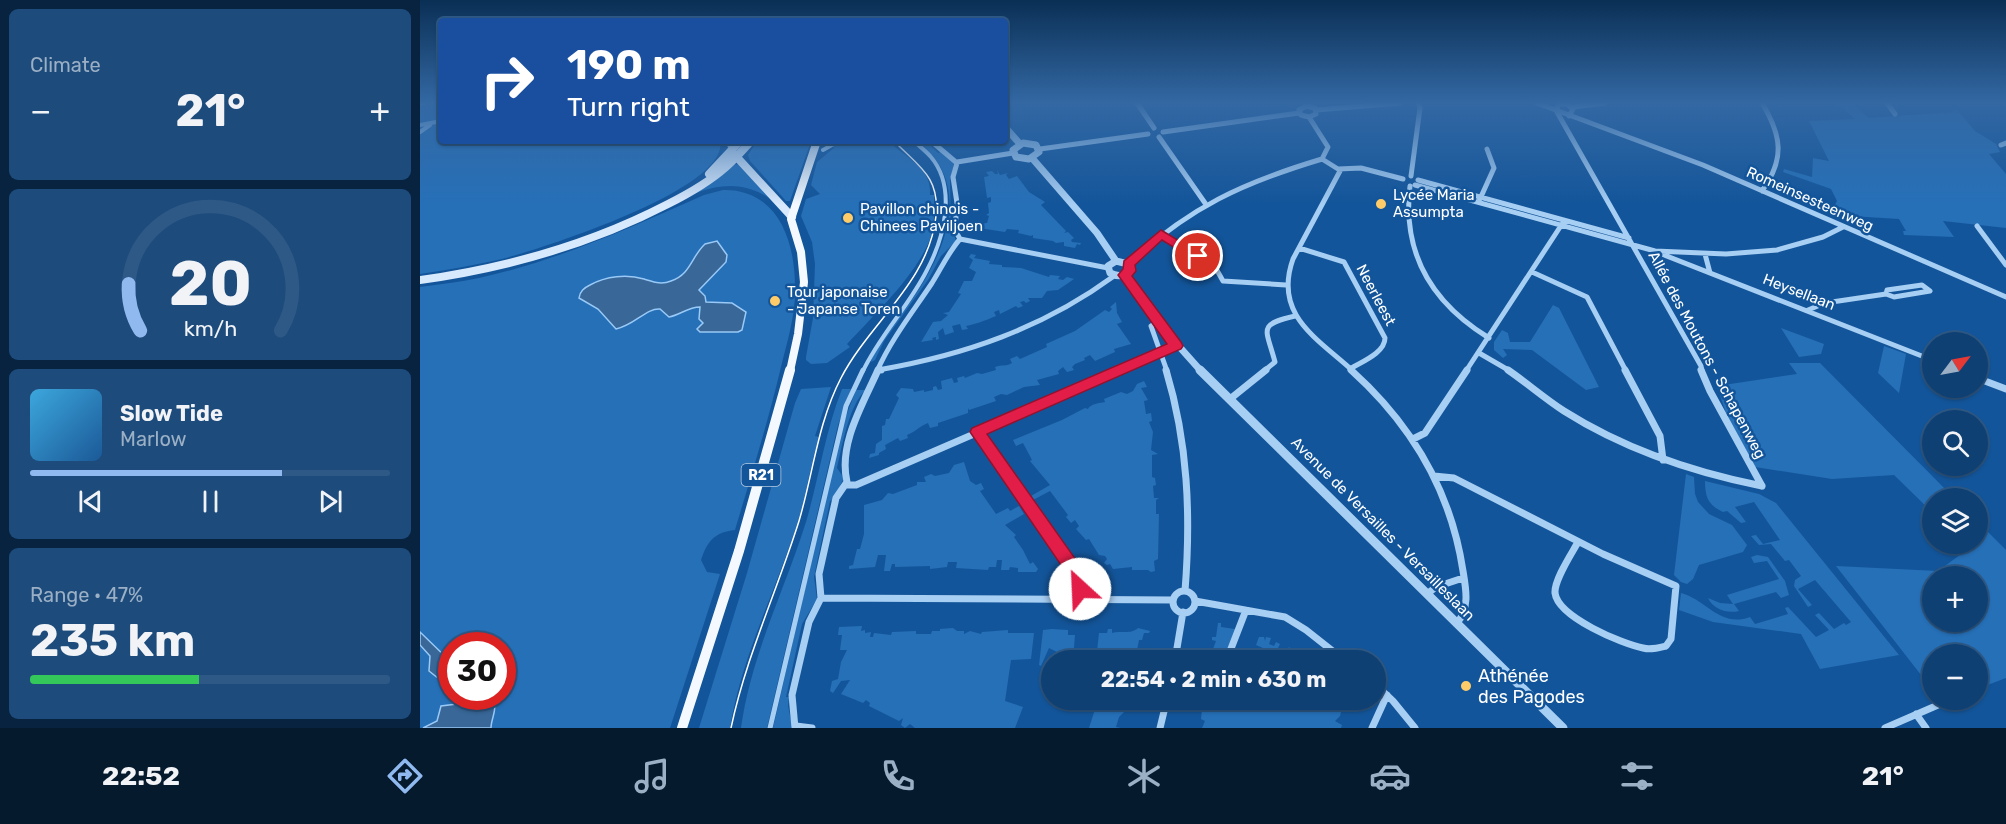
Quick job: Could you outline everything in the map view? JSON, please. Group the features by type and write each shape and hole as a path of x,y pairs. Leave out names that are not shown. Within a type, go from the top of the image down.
{"main road":[{"path":"734,154 739,144"},
{"path":"420,280 479,272 514,263 573,244 640,217 689,191 747,144"},
{"path":"734,154 792,217 822,148"},
{"name":"R21","path":"682,728 759,482 798,334 803,298 803,266 792,217"}],"street":[{"path":"1014,137 1020,144"},
{"path":"1013,153 1014,148 1020,144 1034,144 1040,149 1127,137"},
{"path":"1163,137 1205,202"},
{"path":"1196,210 1205,202 1266,175 1322,159 1328,147 1322,137"},
{"path":"1416,137 1411,176 1414,184 1407,224 1412,246 1434,288 1468,326 1489,338"},
{"name":"Allée des Moutons - Schapenweg","path":"1571,137 1701,366 1702,375 1762,486 1700,472 1663,460"},
{"name":"Romeinsesteenweg","path":"1626,137 1703,165 2006,297"},
{"path":"1762,191 1777,166 1780,142 1778,137"},
{"path":"729,144 734,154"},
{"path":"770,728 846,406 873,349 927,271 943,231 946,202 942,175 932,158 917,144"},
{"path":"935,144 957,162 1013,153"},
{"path":"1013,153 1018,158 1032,158 1038,154 1040,149"},
{"path":"1480,200 1494,168 1487,149"},
{"path":"1032,158 1102,239 1116,261 1128,264"},
{"path":"1322,159 1340,171 1361,167 1403,179 1411,176"},
{"path":"957,162 953,174 957,203 955,230 960,239 1108,268"},
{"path":"1340,171 1289,270 1286,285 1288,300 1295,316 1385,403 1413,438 1434,476 1456,539 1463,578 1466,609 1457,623"},
{"path":"1403,179 1404,183 1480,200 1655,251"},
{"path":"1128,264 1161,234 1221,195"},
{"path":"1563,223 1629,238"},
{"path":"1413,438 1428,429 1563,223"},
{"path":"1977,225 2006,265"},
{"path":"1638,253 1655,251 1705,254 1762,251 1820,238 1843,226"},
{"path":"1161,234 1214,265 1223,281 1286,285"},
{"path":"812,728 795,727 792,695 810,618 821,598 818,579 820,567 836,498 847,478 843,465 849,440 856,417 891,340 930,286 948,252 960,239"},
{"name":"Neerleest","path":"1299,248 1344,262 1384,338 1385,344 1381,349 1350,369"},
{"name":"Heysellaan","path":"1655,251 1922,356"},
{"path":"1705,254 1710,273"},
{"path":"1108,268 1116,261"},
{"path":"878,370 939,358 1013,334 1073,305 1114,276 1124,275 1130,271 1128,264"},
{"path":"1108,268 1108,272 1114,276"},
{"path":"1479,353 1500,363 1549,401 1576,418 1625,444 1663,460 1660,436 1587,297 1532,272"},
{"name":"Avenue de Versailles - Versailleslaan","path":"1124,275 1179,349 1563,728"},
{"path":"1808,310 1825,303 1886,294 1894,297 1930,291 1926,286 1921,285 1887,290 1886,294"},
{"path":"1230,399 1275,362 1267,330 1269,324 1295,316"},
{"path":"1157,322 1151,326 1166,363 1180,415 1187,477 1189,538 1185,591"},
{"path":"845,485 856,485 1162,352 1179,349"},
{"path":"1988,382 2006,389"},
{"path":"977,432 1080,579 1080,600"},
{"path":"1434,476 1454,478 1578,542 1676,586 1671,639 1667,645 1657,648 1632,645 1578,620 1558,600 1556,587 1578,542"},
{"path":"1427,594 1434,588 1463,578"},
{"path":"1185,591 1192,594 1195,602 1190,610 1183,612 1175,608 1173,600 1177,593 1185,591"},
{"path":"821,598 1173,600"},
{"path":"1195,602 1278,616 1292,621 1331,650"},
{"path":"1230,650 1246,610"},
{"path":"1177,650 1183,612"},
{"path":"1372,728 1388,695 1415,728"},
{"path":"1160,728 1164,710"},
{"path":"1885,728 1926,710"},
{"path":"1916,714 1926,728"}],"shaded area":[{"path":"420,137 438,137 438,144 719,144 715,159 696,178 665,197 629,214 554,243 502,259 420,274"},
{"path":"1817,137 1985,137 1996,144 2000,152 1989,154 2006,174 2006,228 1943,221 1954,237 1904,235 1903,231 1906,231 1899,219 1834,215 1830,213 1837,201 1831,189 1783,172 1784,169 1812,177 1813,158 1829,161"},
{"path":"755,144 810,144 790,201 786,201 750,161 748,155"},
{"path":"837,144 894,144 924,172 930,186 930,195 934,195 933,228 918,262 883,306 847,344 850,347 827,363 811,364 806,357 813,318 815,264 812,242 801,216 806,199 820,194 811,185 817,162 834,148 833,146"},
{"path":"921,144 929,144 954,163 950,182 951,226 956,241 941,256 928,280 884,341 875,360 871,362 880,341 919,289 941,246 948,224 950,202 946,180 936,160"},
{"path":"739,164 776,203 757,191 738,186 717,187 696,193 733,165"},
{"path":"997,170 1000,175 1008,173 1006,175 1009,179 1017,176 1029,192 1045,202 1041,205 1066,231 1064,233 1068,232 1074,238 1072,242 1081,243 1080,245 1077,244 1075,248 1064,246 1064,242 1056,243 1033,238 1033,235 1018,233 1019,230 1007,229 1005,232 979,228 979,224 987,223 988,203 991,202 991,197 987,198 984,177 989,176 986,172 992,171 998,174"},
{"path":"723,190 742,192 757,198 770,208 780,221 787,236 794,270 795,297 791,328 735,530 722,533 712,539 701,560 707,572 720,574 670,728 420,728 420,287 508,271 565,253 704,195"},
{"path":"717,241 727,255 726,262 699,290 705,296 706,302 732,303 746,312 742,330 738,332 700,332 697,329 703,323 699,319 700,307 669,317 660,309 655,309 616,329 598,309 579,298 586,287 610,278 637,277 661,283 671,281 687,270 705,244"},
{"path":"971,254 976,255 974,258 990,261 989,264 1021,268 1049,277 1050,275 1060,276 1058,279 1063,280 1067,277 1074,279 1058,290 1047,291 1042,298 1028,298 1030,301 1020,302 1023,306 1018,308 1016,306 1000,314 999,310 994,312 996,316 966,326 968,329 962,330 960,324 952,326 954,332 945,335 943,328 938,332 939,339 936,340 936,337 932,338 933,340 921,342 933,322 941,321 948,315 943,313 949,312 961,294 958,293 964,281 972,281 976,272 969,268 973,260 969,257"},
{"path":"1116,302 1117,313 1122,322 1117,324 1131,344 1114,349 1115,352 1095,361 1090,355 1075,364 1072,367 1074,370 1067,372 1063,367 1058,371 1059,374 1037,380 1040,385 1024,387 1007,395 1001,394 994,397 996,401 969,410 968,408 968,413 938,423 938,426 930,428 928,423 907,435 908,438 900,441 898,438 885,445 886,449 879,455 869,458 870,454 875,453 876,444 882,440 882,426 885,425 886,419 889,419 899,398 896,395 901,388 913,389 914,392 924,390 924,392 933,390 936,386 938,390 942,389 941,381 952,378 954,383 958,382 957,378 996,370 995,367 1012,363 1010,359 1017,356 1020,359 1047,347 1046,344 1075,331 1105,310 1109,312 1112,309 1110,307"},
{"path":"1553,305 1559,308 1599,387 1586,390 1532,350 1503,349 1507,355 1503,358 1494,350 1494,342 1502,330 1508,333 1510,342 1530,342"},
{"path":"1781,328 1824,344 1821,354 1799,357"},
{"path":"1884,346 1906,354 1899,393 1878,373"},
{"path":"1789,363 1820,363 1922,466 1922,476 1932,476 1944,488 1922,488 1922,502 1894,475 1832,479 1755,467 1726,413 1717,386 1797,374"},
{"path":"1144,381 1147,387 1141,388 1148,400 1144,401 1146,414 1151,413 1152,421 1149,422 1153,432 1151,450 1158,454 1152,455 1152,477 1155,478 1156,485 1153,486 1154,498 1159,498 1156,500 1156,514 1159,514 1158,559 1154,561 1155,571 1151,572 1132,570 1132,567 1113,569 1110,564 1104,563 1107,559 1105,556 1099,555 1089,539 1086,540 1076,529 1079,526 1075,520 1071,523 1066,517 1068,515 1050,491 1033,500 1031,496 1050,485 1030,461 1032,460 1023,443 1016,446 1013,440 1085,408 1088,409 1105,402 1104,399 1121,392 1127,394 1133,391 1137,384"},
{"path":"831,387 815,436 819,437 799,518 751,648 730,728 699,728 747,573 795,403 801,389"},
{"path":"842,389 851,389 838,425 767,728 741,728 752,675 806,522 831,422"},
{"path":"856,390 866,390 855,405 844,438 837,468 844,478 833,500 830,501 814,577 817,599 802,624 786,697 789,697 788,706 792,725 791,728 773,728 843,424"},
{"path":"964,462 970,481 976,485 981,483 984,489 980,491 996,514 1019,506 1024,514 1005,525 1016,535 1014,537 1030,564 1033,562 1038,569 1036,572 1018,572 1018,568 1010,567 1009,570 1001,570 1002,560 997,560 996,567 989,567 988,570 956,568 957,562 948,562 947,567 930,569 930,566 895,567 895,564 892,564 890,571 884,571 886,555 878,555 875,567 849,569 849,566 853,565 857,549 860,549 864,534 864,505 882,500 888,493 893,494 917,485 917,482 926,482 924,477 931,474 935,476 949,473 954,465"},
{"path":"1686,474 1694,477 1698,502 1709,514 1732,525 1747,545 1743,552 1699,565 1693,579 1687,584 1674,575"},
{"path":"1705,481 1759,494 1776,503 1899,655 1820,669 1801,634 1713,622 1679,610 1681,593 1722,616 1730,619 1750,617 1755,624 1788,614 1785,608 1788,607 1816,637 1829,630 1815,615 1819,613 1834,629 1851,622 1815,580 1798,589 1812,605 1808,607 1794,586 1795,580 1801,576 1789,560 1785,561 1771,544 1759,545 1751,536 1756,535 1763,544 1780,540 1754,502 1735,507 1746,522 1741,523 1727,511 1723,512 1711,503 1707,496"},
{"path":"1988,532 2006,550 2006,678 1988,685 1988,644 1922,644 1922,676 1836,566 1922,570 1922,632 1988,632 1988,566 1945,566 1961,554 1988,554"},
{"path":"1757,555 1768,557 1785,581 1789,595 1781,598 1776,592 1734,604 1739,611 1734,612 1721,610 1713,605 1708,598 1720,603 1733,604 1727,595 1779,579 1767,561 1754,563 1751,557"},
{"path":"1218,623 1221,623 1221,627 1235,629 1236,632 1229,650 1214,650 1216,641 1212,640 1212,637 1216,637"},
{"path":"862,626 861,631 871,632 870,637 873,637 874,633 891,635 892,632 916,631 916,634 931,634 932,631 953,628 957,631 964,631 964,634 970,631 981,634 982,632 1008,630 1008,633 1034,633 1031,659 1011,660 1005,701 1023,707 1015,728 915,728 910,724 905,728 901,725 903,718 899,721 869,706 870,703 866,700 863,703 841,694 850,680 841,681 833,693 830,691 832,681 838,679 841,662 847,650 840,650 842,635 838,635 839,627"},
{"path":"1138,628 1150,631 1144,633 1142,640 1139,640 1137,650 1097,650 1099,633 1107,633 1108,629 1112,629 1112,633"},
{"path":"1043,630 1068,630 1068,635 1075,635 1074,650 1049,648 1041,650 1041,666 1039,665"},
{"path":"420,632 438,649 438,678 429,671 430,656 420,645"},
{"path":"1259,637 1264,637 1265,641 1266,637 1271,638 1269,644 1274,646 1276,642 1280,644 1278,648 1284,650 1264,650 1256,645"},
{"path":"440,710 495,710 491,728 423,728 437,721"},
{"path":"1095,710 1126,710 1119,717 1116,727 1121,728 1089,728"},
{"path":"1202,710 1342,710 1335,721 1342,725 1341,728 1202,728 1205,721 1201,719"}],"tram line":[{"path":"731,728 753,650 799,521 821,430 833,395 853,358 911,281 931,240 936,216 936,202 931,181 919,165 897,144"}],"place":[{"name":"Lycée Maria Assumpta","path":"1381,204"},
{"name":"Pavillon chinois - Chinees Paviljoen","path":"848,218"},
{"name":"Tour japonaise - Japanse Toren","path":"775,301"},
{"name":"Athénée des Pagodes","path":"1466,686"}],"route":[{"path":"1080,589 1080,579 977,432 1176,346 1151,315 1124,275 1130,271 1128,264 1161,234 1198,256"}]}
